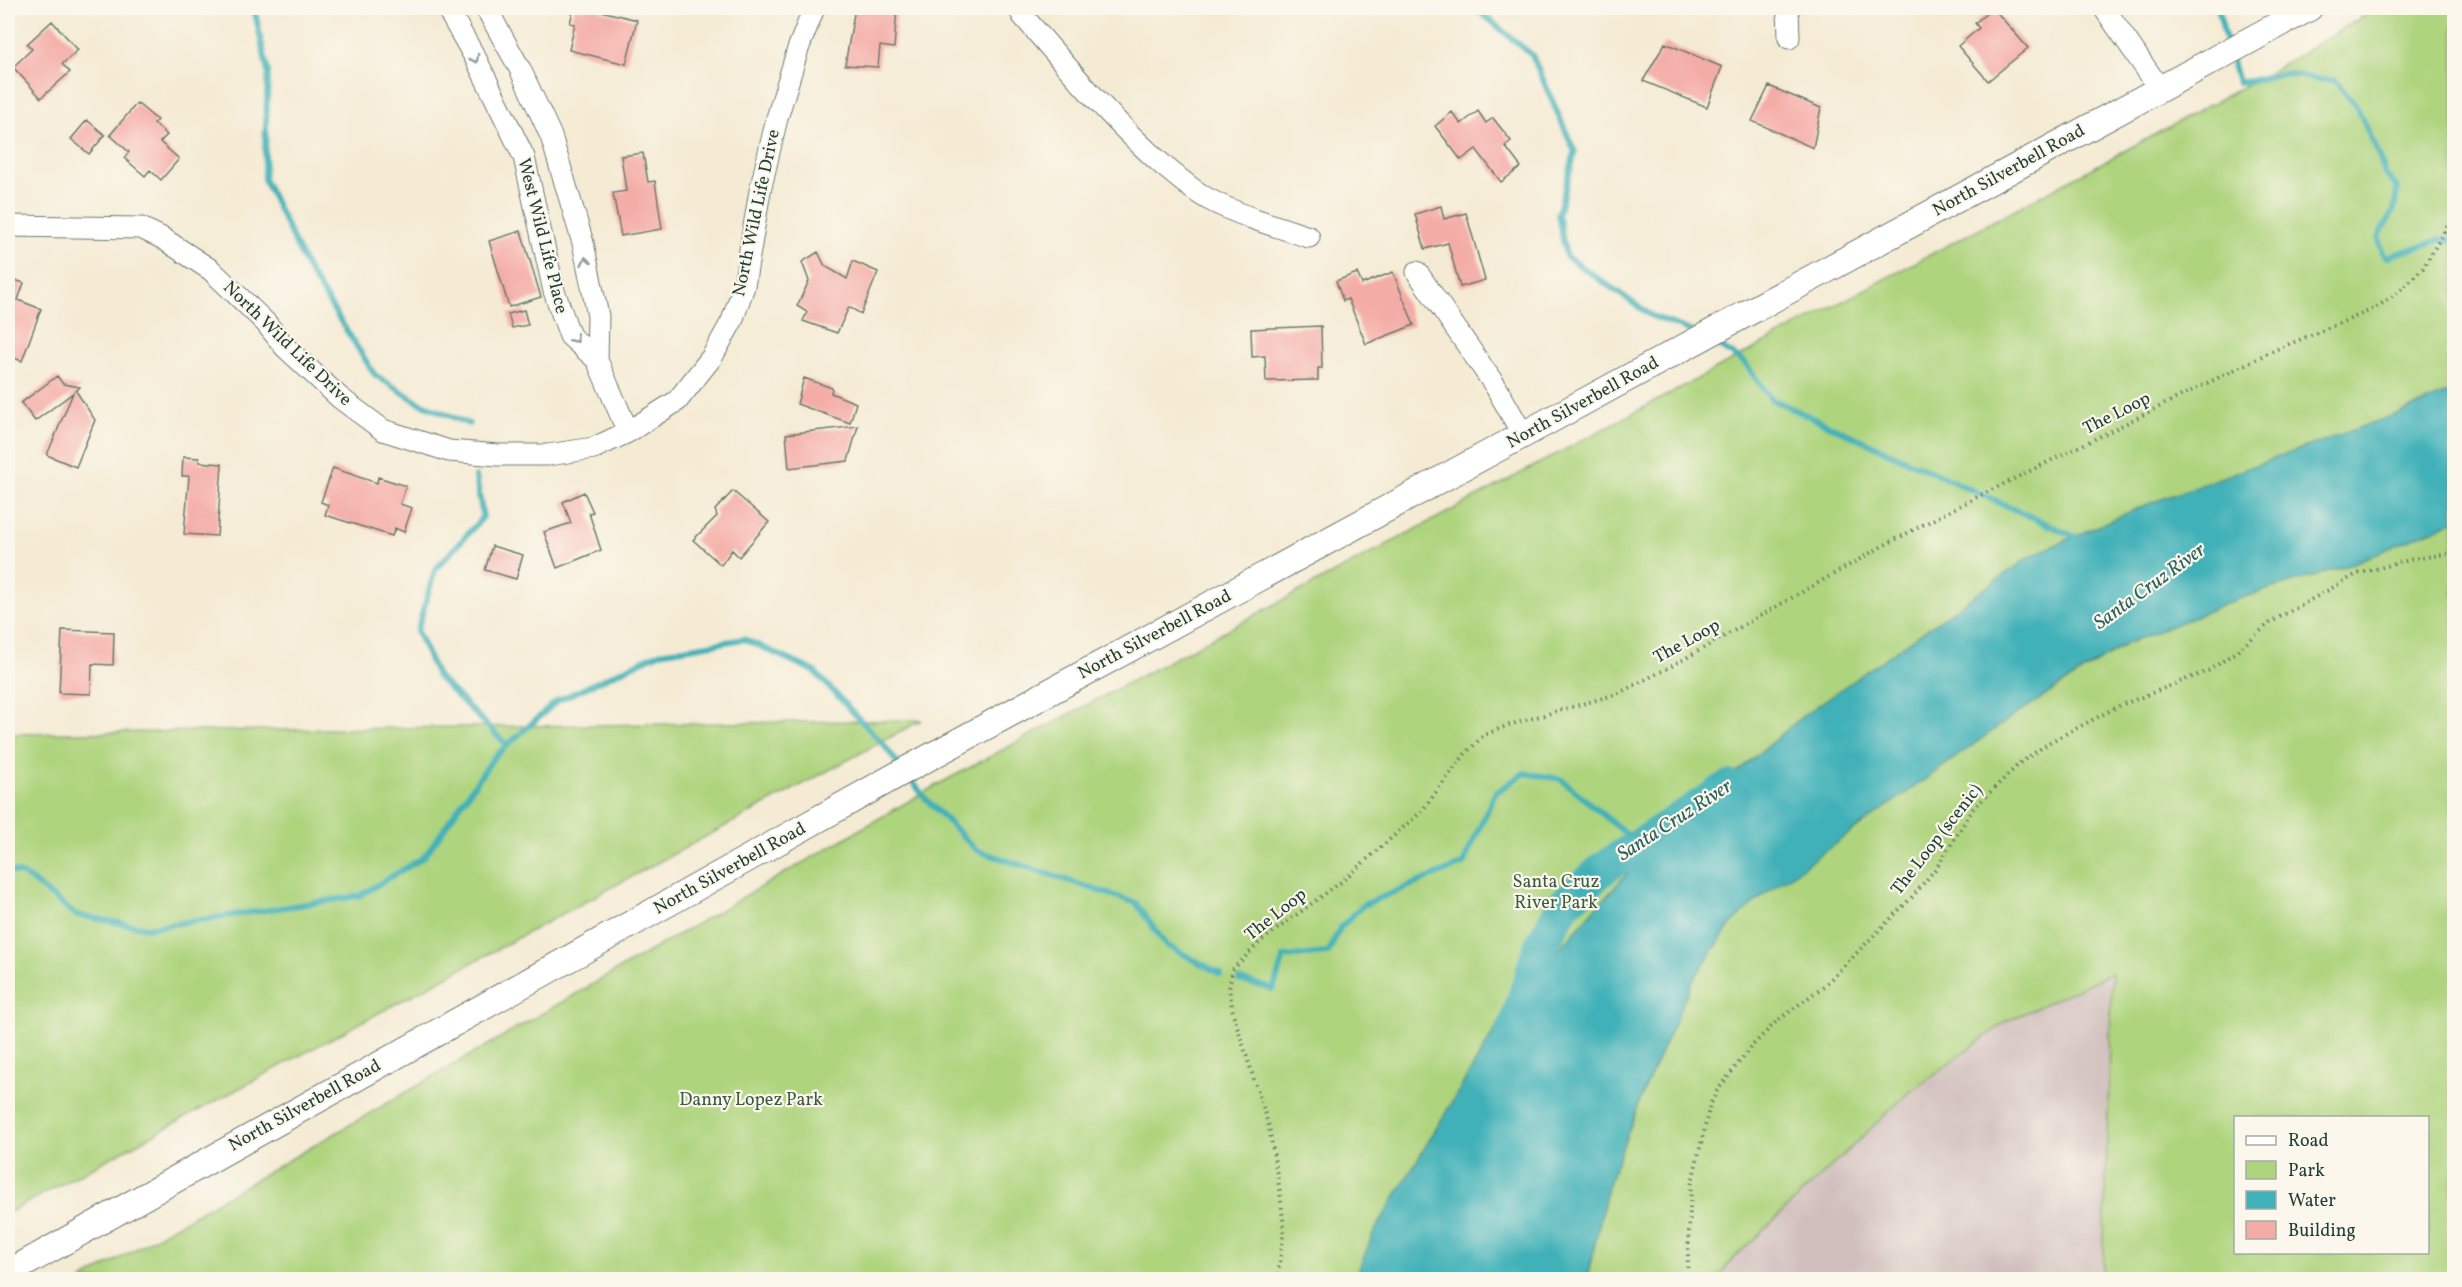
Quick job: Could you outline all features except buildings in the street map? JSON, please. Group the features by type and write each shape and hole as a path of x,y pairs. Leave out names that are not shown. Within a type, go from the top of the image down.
{"main road":[{"name":"North Silverbell Road","path":"8,1273 904,771 2309,8"}],"street":[{"name":"West Wild Life Place","path":"447,8 477,61 524,157 554,291 570,336 597,360"},
{"name":"West Wild Life Place","path":"486,8 520,69 551,136 583,243 598,316 597,360 628,432"},
{"name":"North Wild Life Drive","path":"8,226 141,228 162,238 211,270 266,323 285,347 340,398 383,430 449,451 498,455 549,455 594,448 628,432 677,401 712,357 732,321 744,286 760,191 777,118 798,49 814,8"},
{"path":"1019,8 1023,16 1090,93 1148,152 1180,179 1208,199 1257,220 1309,237"},
{"path":"1788,8 1789,38"},
{"path":"2104,8 2160,89"},
{"path":"1417,272 1496,387 1524,435"}],"path":[{"name":"The Loop","path":"1278,1280 1284,1228 1280,1192 1269,1127 1233,1013 1229,988 1233,969 1261,941 1341,882 1421,812 1465,754 1484,735 1509,725 1617,694 1672,666 1959,506 2270,352 2374,309 2397,293 2423,268 2454,214"},
{"name":"The Loop (scenic)","path":"1687,1280 1691,1186 1710,1105 1717,1091 1750,1048 1777,1021 1824,985 1913,896 1937,867 1973,809 2020,764 2050,742 2119,706 2210,670 2238,651 2271,622 2350,578 2413,559 2454,553"}],"shaded area":[{"path":"2112,973 2103,1279 1717,1280 1733,1259 1905,1096 2005,1022"}],"green space":[{"name":"Santa Cruz River Park","path":"2377,8 2454,8 2454,1279 2103,1279 2112,973 2005,1022 1905,1096 1733,1259 1717,1279 82,1280 935,786 2272,71"},
{"path":"922,720 8,1213 8,734"}],"water":[{"path":"2454,390 2454,521 2349,565 2241,598 2126,644 2015,715 1765,894 1731,924 1693,980 1643,1093 1608,1186 1587,1279 1355,1279 1373,1234 1513,1000 1659,838 1804,715 2031,556 2145,505 2397,414"}],"waterway":[{"path":"254,8 268,72 264,179 308,270 375,375 418,402 469,424"},
{"path":"1475,8 1532,55 1575,152 1558,214 1566,256 1652,316 1696,333"},
{"path":"2218,8 2227,45"},
{"path":"2231,57 2238,82 2283,74 2335,80 2358,109 2385,174 2397,187 2394,210 2379,238 2386,257 2439,240 2454,239"},
{"path":"1711,341 1744,362 1771,399 2080,539"},
{"path":"476,477 483,517 435,570 417,631 437,676 507,745"},
{"path":"8,871 23,874 76,915 147,928 359,896 424,857 494,757 557,701 659,653 744,639 814,671 883,744 900,766"},
{"path":"1239,980 1273,989 1284,957 1328,953 1340,928 1363,905 1463,864 1495,793 1524,773 1561,779 1639,845"},
{"path":"908,776 926,799 976,850 1136,903 1166,945 1221,974"},
{"name":"Santa Cruz River","path":"1515,1027 1540,947 1564,904 1605,867 1729,787"}],"park label":[{"name":"Danny Lopez Park","path":"751,1100"}]}
